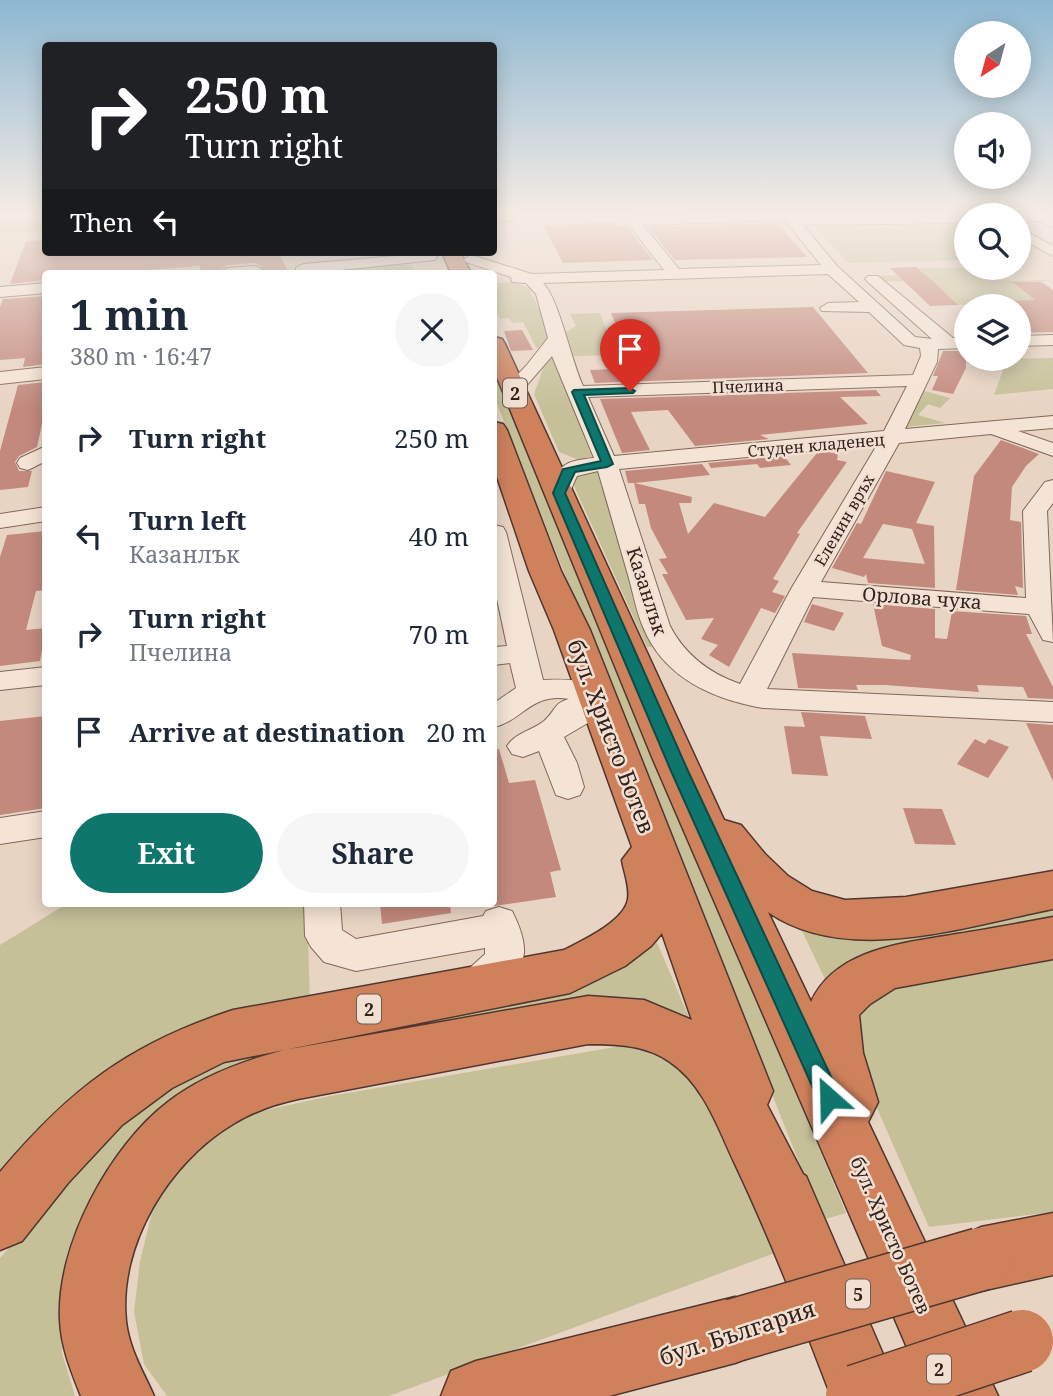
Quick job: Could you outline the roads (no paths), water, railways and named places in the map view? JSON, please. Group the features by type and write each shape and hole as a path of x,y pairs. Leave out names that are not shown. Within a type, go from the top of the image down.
{"highway":[{"name":"бул. Христо Ботев","path":"497,351 536,443 568,479 654,775 793,1221 866,1396"},
{"name":"бул. Христо Ботев","path":"497,444 545,571 572,630 596,699 654,775 875,1199 963,1396"},
{"path":"654,775 752,874 777,894 813,913 835,919 873,922 1053,890"},
{"name":"2","path":"0,1219 47,1162 102,1106 126,1087 179,1055 233,1034 570,971 603,956 636,928 653,900 654,775"},
{"path":"875,1199 834,1038 832,1020 835,1006 865,979 888,968 1053,938"},
{"path":"119,1396 102,1364 92,1308 93,1283 99,1256 122,1201 149,1158 184,1125 223,1099 274,1079 588,1020 644,1024 689,1044 724,1080 793,1221"},
{"name":"бул. България","path":"545,1396 735,1329 981,1259 1053,1244"},
{"path":"476,1396 735,1329"},
{"name":"2","path":"857,1396 1043,1340"}],"street":[{"name":"Казанлък","path":"536,280 544,293 563,362 607,464 656,626 675,659 723,688 749,695 808,702 1053,712"},
{"path":"843,280 871,307 938,343"},
{"path":"874,280 938,343"},
{"path":"0,292 42,288"},
{"path":"831,308 871,307"},
{"path":"513,389 533,370 557,338"},
{"path":"1031,341 1053,340"},
{"name":"Еленин връх","path":"749,695 804,589 891,438 938,343"},
{"path":"0,378 42,373"},
{"name":"Пчелина","path":"577,392 919,380"},
{"name":"Студен кладенец","path":"568,479 607,464 1053,422"},
{"path":"989,429 1053,450"},
{"path":"1053,487 1035,511 1040,607 1053,634"},
{"path":"0,521 42,514"},
{"path":"497,545 545,571"},
{"path":"497,548 523,653 537,691"},
{"name":"Орлова чука","path":"804,589 1040,607"},
{"path":"497,656 523,653"},
{"path":"0,681 42,676"},
{"path":"497,714 537,691 569,688 596,699 582,713 543,735"},
{"path":"537,691 566,699 570,706 569,713 543,735"},
{"path":"543,735 561,763 568,787"},
{"path":"0,831 42,825"},
{"path":"323,907 324,936 338,950 356,955 500,925 506,951 505,960 473,990"}]}
